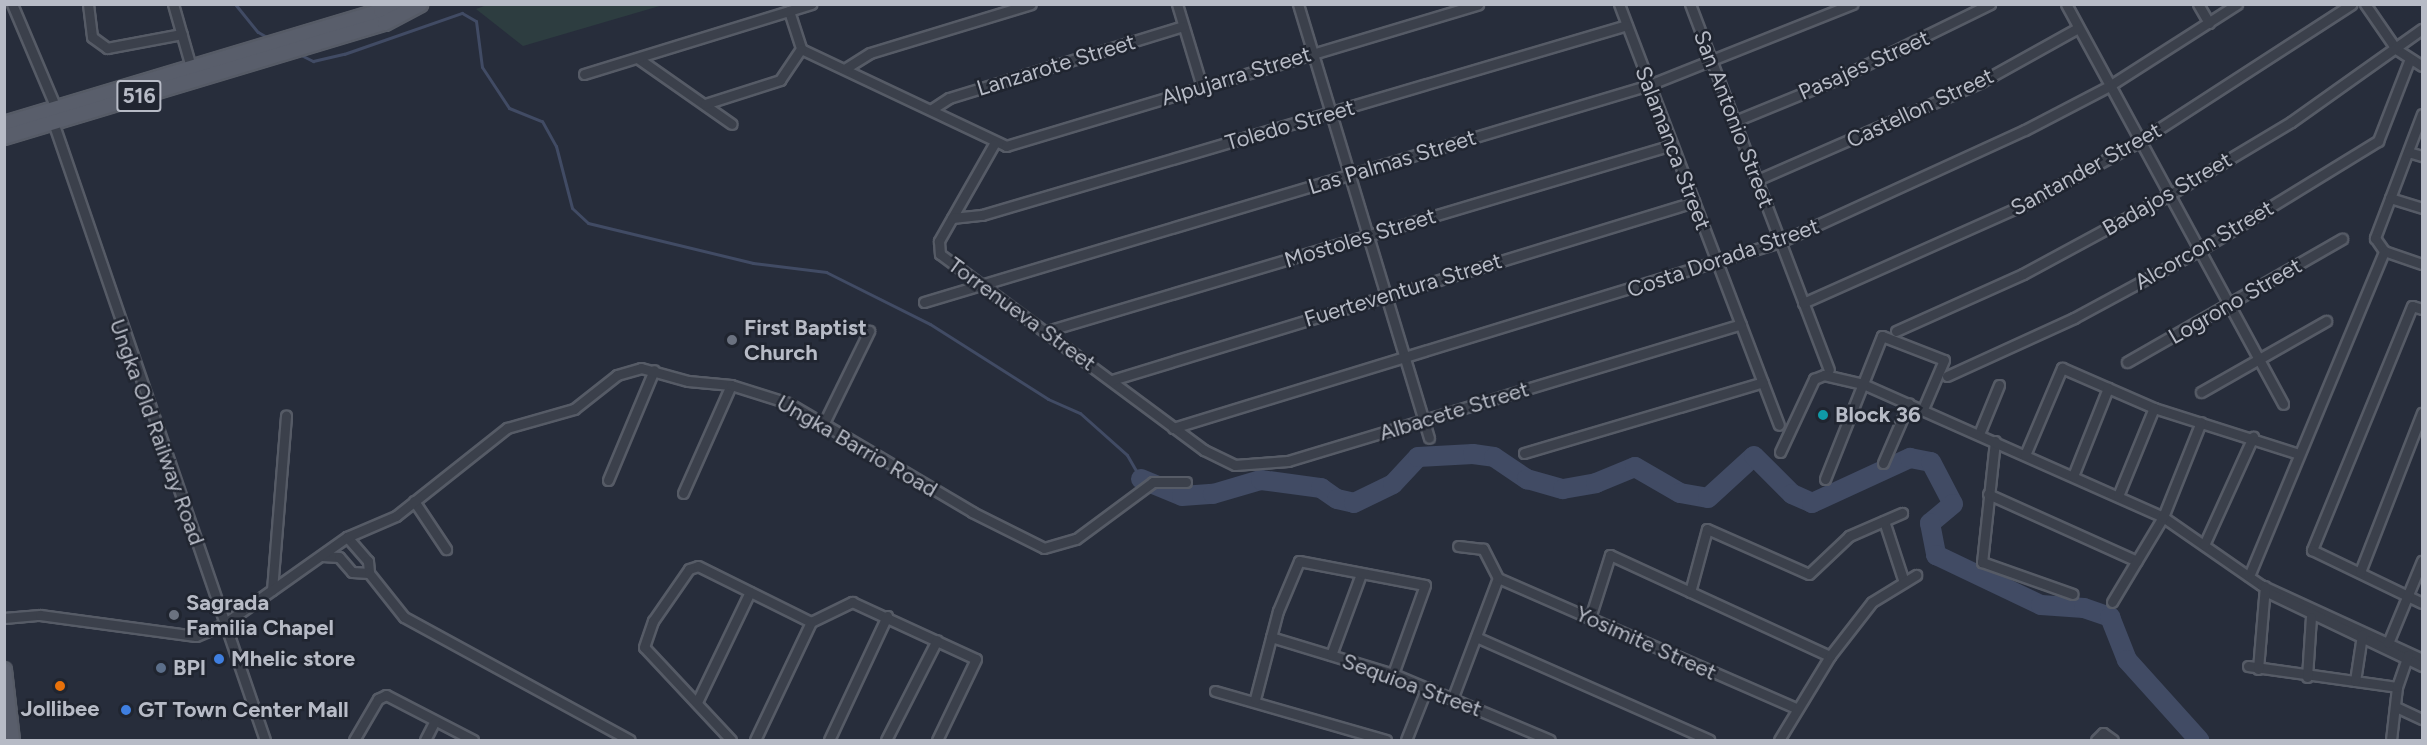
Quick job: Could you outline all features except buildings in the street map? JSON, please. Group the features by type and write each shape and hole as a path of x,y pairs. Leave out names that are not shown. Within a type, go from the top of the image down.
{"main road":[{"name":"516","path":"4,137 303,48 414,7"},
{"name":"516","path":"4,124 286,39 383,17"},
{"path":"4,670 9,728"}],"street":[{"path":"12,4 56,108"},
{"path":"88,4 92,37 107,48 182,34"},
{"path":"173,4 191,67"},
{"path":"584,74 639,59 812,4"},
{"path":"846,68 870,53 1031,4"},
{"path":"1177,4 1202,87"},
{"path":"1298,4 1429,438"},
{"name":"Alpujarra Street","path":"994,144 1011,145 1478,4"},
{"name":"Salamanca Street","path":"1619,4 1779,425"},
{"name":"San Antonio Street","path":"1690,4 1714,62 1828,369"},
{"name":"Las Palmas Street","path":"924,302 1649,85 1714,62 1852,4"},
{"name":"Pasajes Street","path":"1735,121 1833,81 1990,4"},
{"path":"2066,4 2283,404"},
{"path":"2199,4 2210,23"},
{"name":"Costa Dorada Street","path":"1173,428 1718,264 1780,242 1951,168 2109,86 2237,4"},
{"name":"Santander Street","path":"1803,303 2019,207 2140,141 2352,4"},
{"path":"2366,4 2396,49 2409,61 2422,66"},
{"path":"789,11 801,49 932,109 994,144"},
{"name":"Toledo Street","path":"951,218 982,215 1627,25"},
{"name":"Lanzarote Street","path":"932,109 950,98 1183,26"},
{"name":"Castellon Street","path":"1757,180 1981,82 2078,28"},
{"name":"Badajos Street","path":"1896,331 2023,273 2169,195 2396,49 2422,29"},
{"path":"705,104 780,80 801,49"},
{"path":"639,59 732,124"},
{"name":"Alcorcon Street","path":"1947,376 2074,318 2200,250 2378,141 2409,61"},
{"path":"2422,114 2374,238 2384,251 2422,264"},
{"name":"Ungka Old Railway Road","path":"53,123 265,741"},
{"name":"Torrenueva Street","path":"994,144 939,241 940,254 1047,331 1173,428"},
{"name":"Mostoles Street","path":"1047,331 1672,145"},
{"path":"2408,152 2422,156"},
{"path":"2390,198 2422,208"},
{"name":"Fuerteventura Street","path":"1112,380 1694,202"},
{"name":"Logrono Street","path":"2127,362 2230,306 2342,239"},
{"path":"2249,576 2384,251"},
{"path":"2422,309 2412,306 2312,550 2422,603"},
{"path":"2201,392 2326,321"},
{"name":"Albacete Street","path":"1173,428 1219,459 1256,467 1424,420 1741,324"},
{"path":"823,425 869,331"},
{"path":"1825,479 1882,336 1942,358 1944,364 1923,409"},
{"path":"2025,455 2059,369 2154,408 2253,437 2299,454"},
{"path":"608,480 654,370"},
{"name":"Ungka Barrio Road","path":"4,618 40,615 196,636 224,624 347,537 373,529 414,501 507,428 574,408 617,375 654,370 688,381 731,385 778,398 1044,548 1076,539 1140,488 1153,482 1186,482"},
{"path":"1780,452 1814,379 1824,375 1863,384 2163,517 2263,587 2311,617 2388,643 2422,666"},
{"path":"1524,453 1763,382"},
{"path":"683,493 731,385"},
{"path":"1979,434 1999,385"},
{"path":"2073,476 2108,388"},
{"path":"1882,463 1909,403"},
{"path":"2118,496 2154,408"},
{"path":"2360,572 2422,413"},
{"path":"272,590 286,416"},
{"path":"2112,602 2163,517 2201,422"},
{"path":"2205,545 2253,437"},
{"path":"1995,441 1988,494 1984,566 2073,594"},
{"path":"1988,494 2137,561"},
{"path":"414,501 446,549"},
{"path":"1690,592 1707,529 1809,574 1849,536 1902,513"},
{"path":"1884,521 1903,579"},
{"path":"347,537 368,561 369,573 404,617 630,741"},
{"path":"1453,697 1498,578 1483,549 1458,546"},
{"path":"1590,618 1610,555 1830,656"},
{"path":"322,556 339,557 352,572 369,573"},
{"path":"1255,699 1271,637 1299,561 1425,585 1393,674"},
{"path":"2388,643 2422,561"},
{"path":"731,741 644,647 647,631 689,569 711,571 811,622"},
{"path":"1331,655 1361,574"},
{"path":"1779,741 1795,708 1830,656 1872,602 1903,579 1916,575"},
{"name":"Yosimite Street","path":"1498,578 1795,708"},
{"path":"2263,587 2362,636 2407,656 2422,659"},
{"path":"2258,669 2263,587"},
{"path":"697,702 750,592"},
{"path":"756,741 811,622 852,602 887,616 976,659 937,741"},
{"path":"829,741 887,616"},
{"path":"2307,677 2311,617"},
{"path":"2355,681 2362,636"},
{"name":"Sequioa Street","path":"1271,637 1393,674 1453,697 1550,741"},
{"path":"1476,637 1709,741"},
{"path":"886,741 937,640"},
{"path":"2391,741 2397,687 2407,656"},
{"path":"2248,666 2307,677 2397,687"},
{"path":"1406,741 1426,687"},
{"path":"1215,691 1255,699 1386,741"},
{"path":"354,741 381,695 473,741"},
{"path":"2396,707 2422,719"},
{"path":"425,741 435,722"},
{"path":"2096,741 2103,733 2113,741"}],"shaded area":[{"path":"490,4 663,5 523,46 476,9"}],"waterway":[{"path":"235,4 258,32 272,40"},
{"path":"299,54 313,61 344,54 462,13 476,21 482,67 509,108 542,121 556,146 572,208 588,223 753,263 826,272 930,324 1048,399 1080,413 1127,455 1141,479"},
{"path":"1141,479 1182,496 1213,494 1261,480 1321,488 1337,499 1354,503 1393,484 1418,457 1473,454 1494,457 1527,479 1563,489 1596,483 1635,467 1680,493 1708,498 1754,456 1792,494 1812,503 1910,458 1931,462 1953,504 1930,523 1936,555 2041,605 2084,608 2110,617 2127,660 2199,740"}],"place":[{"name":"First Baptist Church","path":"732,340"},
{"name":"Block 36","path":"1823,415"},
{"name":"Sagrada Familia Chapel","path":"174,615"},
{"name":"Mhelic store","path":"219,659"},
{"name":"BPI","path":"161,668"},
{"name":"Jollibee","path":"60,686"},
{"name":"GT Town Center Mall","path":"126,710"}]}
